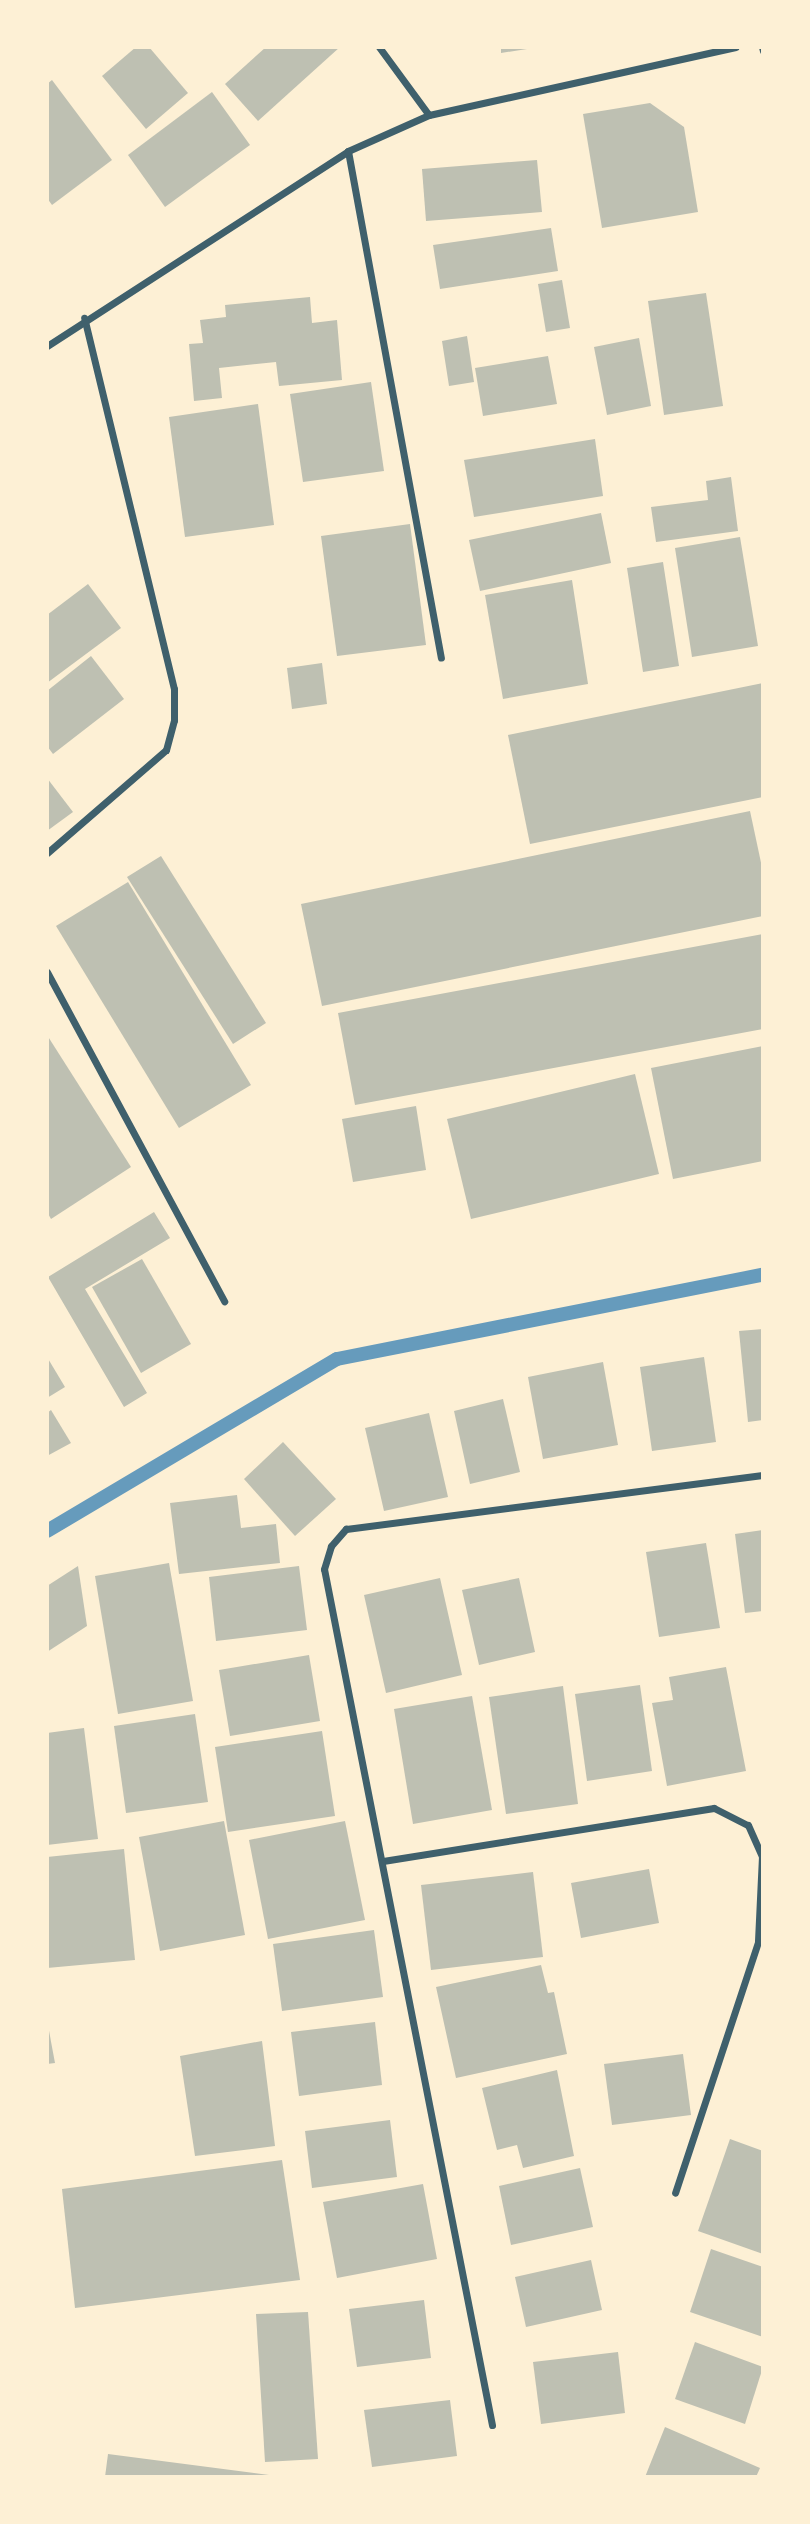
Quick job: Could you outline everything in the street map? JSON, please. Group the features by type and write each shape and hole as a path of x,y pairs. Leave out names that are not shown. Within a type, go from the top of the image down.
{"street":[{"path":"379,47 429,115"},
{"path":"47,346 84,318 348,151 429,115 736,47"},
{"path":"348,151 440,658"},
{"path":"47,853 166,750 174,720 174,689 84,318"},
{"path":"47,972 224,1301"},
{"path":"492,2425 324,1569 331,1546 346,1529 763,1475"},
{"path":"383,1861 714,1808 748,1825 762,1856 758,1942 675,2193"}],"building":[{"path":"136,47 149,47 188,93 146,129 102,76"},
{"path":"266,47 340,47 258,121 225,84"},
{"path":"501,47 527,47 527,49 501,53"},
{"path":"52,80 112,160 52,205 47,198 47,84"},
{"path":"212,92 250,145 165,207 128,155"},
{"path":"650,103 684,127 698,212 602,228 583,114"},
{"path":"537,160 542,212 426,221 422,169"},
{"path":"551,228 558,271 440,289 433,245"},
{"path":"562,280 570,328 546,332 538,284"},
{"path":"706,293 723,406 664,415 648,301"},
{"path":"310,297 312,323 337,320 342,380 279,386 276,362 219,368 222,398 194,401 189,344 203,343 200,320 226,317 225,305"},
{"path":"467,336 474,382 449,386 442,341"},
{"path":"639,338 651,406 607,415 594,347"},
{"path":"548,356 557,404 483,416 475,368"},
{"path":"371,382 384,471 303,482 290,394"},
{"path":"258,404 274,525 185,537 169,417"},
{"path":"595,439 603,496 474,517 464,460"},
{"path":"731,477 738,531 656,542 651,507 708,500 706,481"},
{"path":"601,513 611,563 480,591 469,540"},
{"path":"410,524 426,645 337,656 321,536"},
{"path":"740,537 758,646 692,657 675,548"},
{"path":"663,562 679,666 643,672 627,568"},
{"path":"572,580 588,684 503,699 485,595"},
{"path":"88,584 121,628 47,683 47,615"},
{"path":"91,656 124,699 53,754 47,746 47,691"},
{"path":"322,663 327,704 292,709 287,668"},
{"path":"763,683 763,797 530,844 508,735"},
{"path":"47,778 73,812 47,831"},
{"path":"750,811 763,872 763,916 322,1006 301,904"},
{"path":"161,856 266,1023 233,1044 127,877"},
{"path":"128,882 251,1085 179,1128 56,926"},
{"path":"763,934 763,1029 355,1105 338,1013"},
{"path":"47,1035 131,1167 51,1219 47,1212"},
{"path":"763,1046 763,1161 673,1179 651,1068"},
{"path":"635,1074 659,1174 471,1219 447,1119"},
{"path":"416,1106 426,1170 353,1182 342,1119"},
{"path":"154,1212 170,1238 85,1289 147,1393 124,1407 48,1277"},
{"path":"142,1259 191,1344 141,1373 92,1287"},
{"path":"763,1329 763,1420 748,1422 739,1331"},
{"path":"47,1357 65,1387 47,1398"},
{"path":"704,1357 716,1442 652,1451 640,1367"},
{"path":"603,1362 618,1445 543,1459 528,1377"},
{"path":"503,1399 520,1472 470,1484 454,1411"},
{"path":"51,1410 71,1443 47,1456 47,1413"},
{"path":"429,1413 448,1497 384,1511 365,1428"},
{"path":"283,1442 336,1499 295,1536 244,1479"},
{"path":"237,1495 241,1528 276,1524 280,1563 179,1574 170,1503"},
{"path":"763,1530 763,1611 745,1613 735,1534"},
{"path":"706,1543 720,1628 659,1637 646,1552"},
{"path":"169,1563 193,1701 118,1714 95,1576"},
{"path":"78,1566 87,1626 47,1652 47,1586"},
{"path":"299,1566 307,1630 216,1641 209,1577"},
{"path":"440,1578 462,1675 386,1693 364,1595"},
{"path":"519,1578 535,1652 479,1665 462,1590"},
{"path":"309,1655 320,1721 230,1736 219,1670"},
{"path":"726,1667 746,1771 667,1786 652,1703 673,1700 669,1677"},
{"path":"640,1685 652,1771 587,1781 575,1694"},
{"path":"563,1686 578,1804 506,1814 489,1697"},
{"path":"472,1696 492,1810 413,1824 394,1709"},
{"path":"195,1714 208,1802 126,1813 114,1726"},
{"path":"84,1728 98,1839 47,1845 47,1733"},
{"path":"322,1731 335,1816 228,1832 215,1747"},
{"path":"224,1821 245,1935 160,1951 139,1837"},
{"path":"345,1821 365,1920 268,1939 249,1840"},
{"path":"124,1849 135,1960 47,1968 47,1857"},
{"path":"649,1869 659,1923 581,1938 571,1883"},
{"path":"533,1872 543,1957 431,1970 421,1885"},
{"path":"374,1930 383,1997 282,2011 273,1944"},
{"path":"541,1965 548,1993 554,1992 567,2054 456,2078 436,1987"},
{"path":"47,2020 55,2063 47,2064"},
{"path":"375,2022 382,2085 299,2096 291,2032"},
{"path":"262,2041 275,2146 195,2156 180,2056"},
{"path":"683,2054 691,2115 612,2125 604,2064"},
{"path":"557,2070 574,2156 523,2168 517,2145 497,2150 482,2088"},
{"path":"390,2120 397,2177 312,2188 305,2131"},
{"path":"730,2139 763,2151 763,2254 698,2231"},
{"path":"282,2160 300,2280 75,2308 62,2189"},
{"path":"580,2168 593,2227 511,2245 499,2186"},
{"path":"423,2184 437,2259 337,2278 323,2202"},
{"path":"711,2249 763,2267 763,2337 690,2312"},
{"path":"591,2260 602,2310 526,2327 515,2277"},
{"path":"424,2300 431,2358 357,2367 349,2309"},
{"path":"308,2312 318,2459 265,2462 256,2314"},
{"path":"695,2342 763,2367 745,2424 675,2399"},
{"path":"618,2352 625,2413 541,2424 533,2362"},
{"path":"450,2400 457,2456 372,2467 364,2410"},
{"path":"665,2427 760,2468 756,2477 645,2477"},
{"path":"108,2454 269,2475 269,2477 105,2477"}],"waterway":[{"path":"47,1531 337,1359 763,1275"}]}
